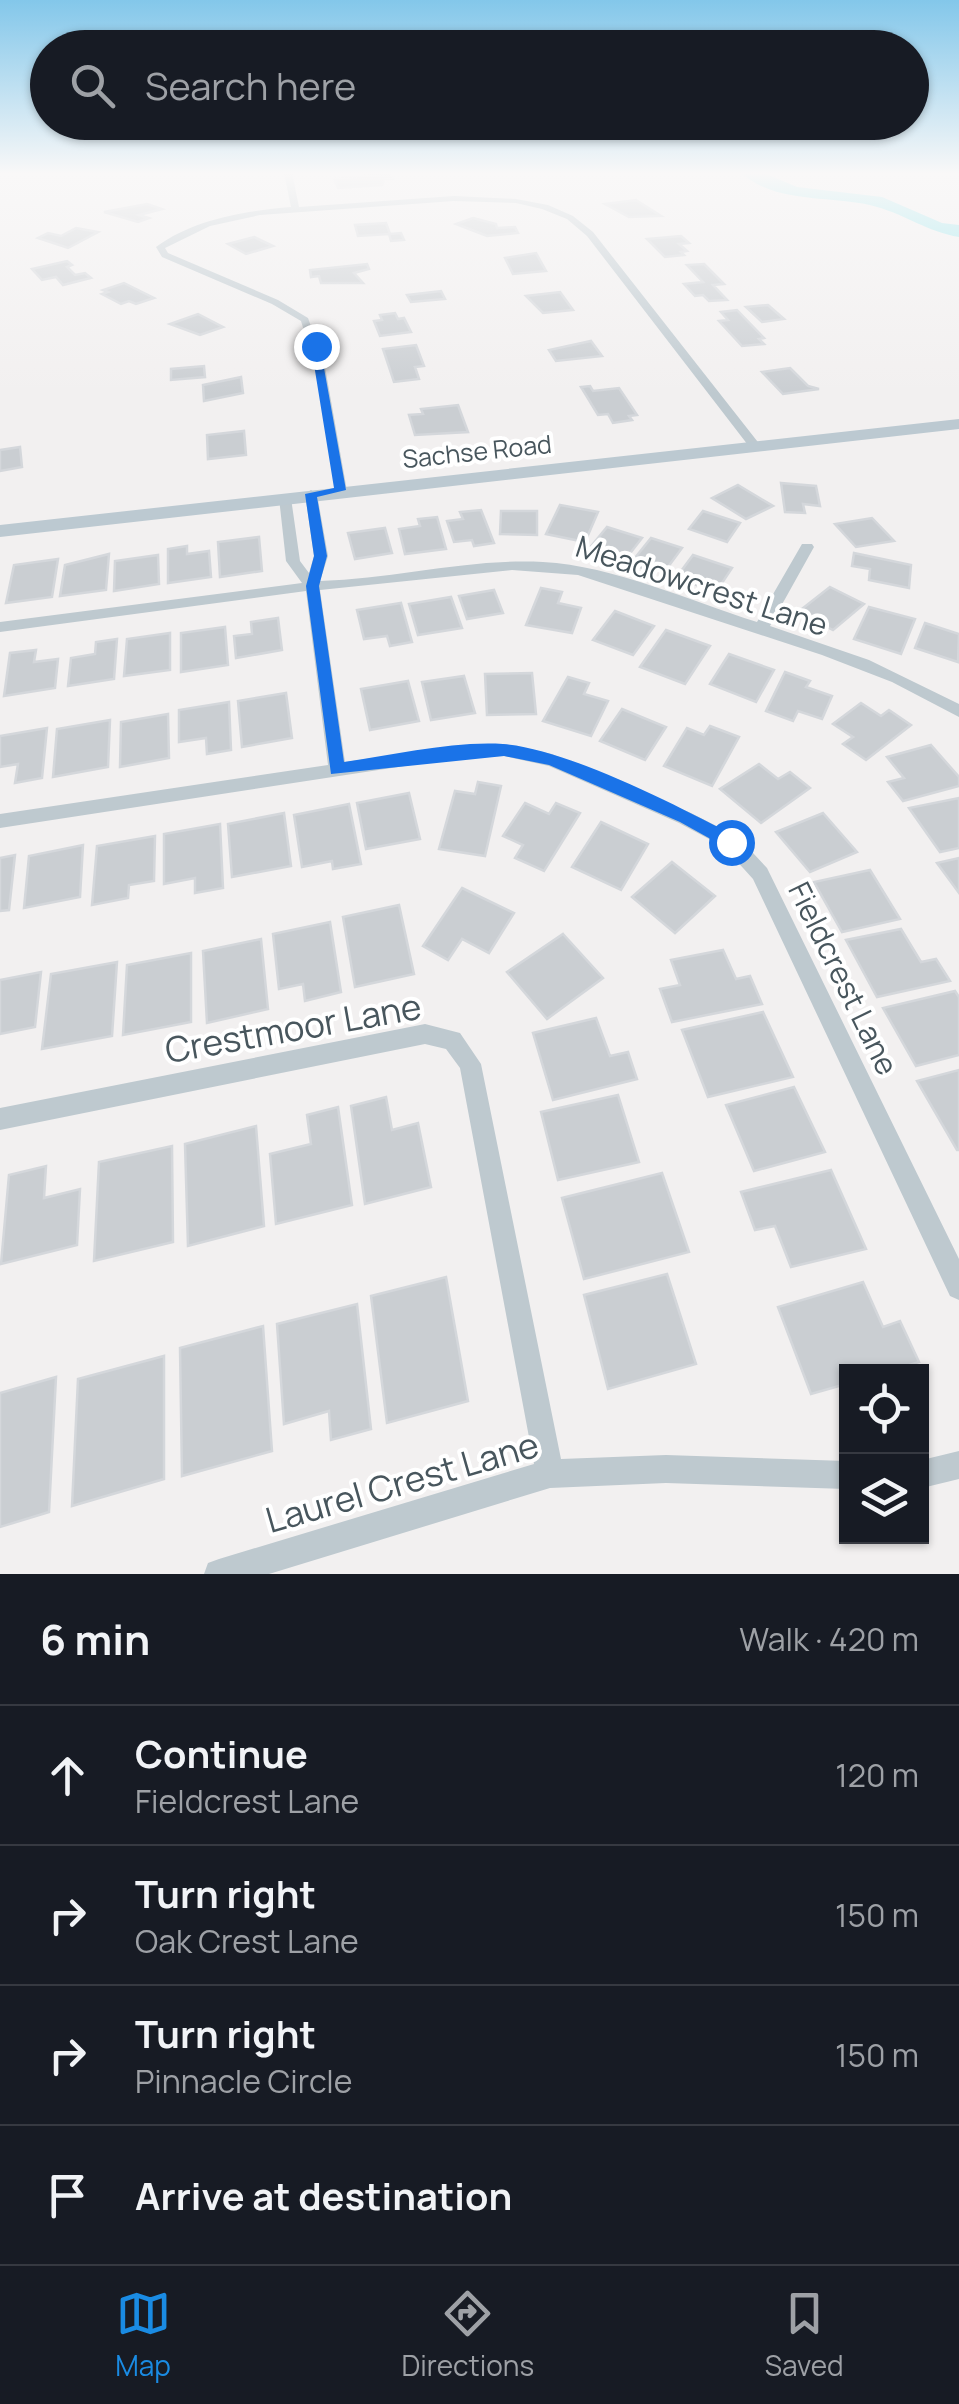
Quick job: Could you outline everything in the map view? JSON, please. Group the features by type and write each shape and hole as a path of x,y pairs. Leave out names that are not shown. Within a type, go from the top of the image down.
{"main road":[{"name":"Sachse Road","path":"0,530 959,424"}],"street":[{"path":"165,246 158,250 292,310 305,320 323,382 340,490"},
{"path":"600,246 756,446"},
{"path":"310,494 321,556 312,586 337,769"},
{"path":"286,498 293,560 312,586"},
{"path":"761,629 807,547"},
{"name":"Meadowcrest Lane","path":"0,627 312,586 344,586 510,566 557,568 600,577 761,629 914,685 959,710"},
{"name":"Fieldcrest Lane","path":"0,820 457,752 504,750 552,760 686,818 731,842 760,874 959,1287"},
{"name":"Crestmoor Lane","path":"0,1119 425,1034 452,1040 470,1064 550,1474"},
{"path":"929,1472 959,1464"},
{"name":"Laurel Crest Lane","path":"219,1574 252,1569 550,1474 666,1468 839,1475"}],"building":[{"path":"232,246 271,246 246,254"},
{"path":"654,246 682,246 687,251 681,252 684,255 665,257"},
{"path":"536,253 546,271 513,274 505,258"},
{"path":"67,261 75,275 85,273 91,278 63,285 56,277 42,280 32,269"},
{"path":"367,264 369,269 354,273 363,283 321,283 319,276 311,277 310,270"},
{"path":"704,264 724,284 713,285 727,300 709,301 703,295 695,296 684,284 703,282 687,265"},
{"path":"124,283 154,298 121,304 102,294 108,292 103,290"},
{"path":"441,291 445,299 411,302 407,295"},
{"path":"560,292 573,310 543,313 526,296"},
{"path":"768,305 784,319 762,322 746,307"},
{"path":"737,310 764,338 759,339 764,344 742,346 719,321 728,320 721,312"},
{"path":"395,313 398,319 404,318 411,332 380,336 374,321 382,320 380,315"},
{"path":"198,314 223,327 200,335 170,324"},
{"path":"591,341 602,356 556,361 549,350"},
{"path":"416,345 424,366 415,367 419,379 394,382 383,349"},
{"path":"204,366 205,377 171,380 171,369"},
{"path":"790,368 808,386 819,389 783,394 762,372"},
{"path":"241,377 243,393 204,401 203,385"},
{"path":"590,386 593,391 619,388 637,415 629,416 632,420 613,423 608,414 598,415 581,387"},
{"path":"458,405 468,432 415,435 409,415 423,414 421,409"},
{"path":"244,431 246,455 208,459 207,435"},
{"path":"20,447 22,467 0,471 0,450"},
{"path":"781,483 816,486 820,506 803,504 805,513 785,512"},
{"path":"738,485 773,506 746,519 712,498"},
{"path":"560,505 598,512 585,542 546,534"},
{"path":"481,510 494,543 474,546 472,540 454,542 447,521 463,519 460,512"},
{"path":"501,511 537,511 537,535 500,534"},
{"path":"703,511 740,523 727,542 689,529"},
{"path":"437,517 446,549 405,554 399,529 420,526 418,519"},
{"path":"872,518 894,541 856,547 835,524"},
{"path":"607,527 642,538 624,561 589,549"},
{"path":"385,528 392,553 355,559 348,533"},
{"path":"259,537 262,571 220,577 218,542"},
{"path":"651,538 682,548 668,567 655,562 649,570 630,564"},
{"path":"187,546 187,554 209,551 211,577 168,583 168,549"},
{"path":"854,553 911,565 909,588 869,580 870,569 852,566"},
{"path":"109,554 106,590 60,596 65,565"},
{"path":"158,555 159,584 114,591 115,561"},
{"path":"693,555 732,568 716,592 676,578"},
{"path":"58,559 52,597 6,603 14,565"},
{"path":"830,587 864,604 833,630 798,612"},
{"path":"541,588 562,592 558,603 581,608 572,633 526,625"},
{"path":"494,590 503,613 467,619 459,596"},
{"path":"451,597 462,628 418,635 409,604"},
{"path":"401,603 412,642 390,646 387,636 364,639 357,610"},
{"path":"869,607 915,619 901,654 854,639"},
{"path":"615,611 654,626 633,655 593,640"},
{"path":"278,618 282,650 236,658 234,636 252,634 251,622"},
{"path":"925,623 959,634 958,662 915,648"},
{"path":"225,627 228,665 181,672 181,633"},
{"path":"666,630 710,646 685,684 640,667"},
{"path":"170,633 170,670 124,676 127,639"},
{"path":"117,639 114,679 68,686 71,658 95,654 96,642"},
{"path":"36,650 34,662 58,659 55,688 4,696 10,653"},
{"path":"729,654 774,670 756,702 710,684"},
{"path":"785,672 810,681 806,687 832,696 822,719 798,711 793,721 766,711"},
{"path":"532,673 536,714 487,715 485,674"},
{"path":"464,676 475,713 431,720 422,682"},
{"path":"568,677 589,683 584,694 608,701 591,736 543,721"},
{"path":"408,681 419,721 370,730 361,689"},
{"path":"286,693 292,738 242,747 238,701"},
{"path":"229,702 231,750 207,754 206,738 179,742 179,710"},
{"path":"861,703 881,716 889,710 911,725 866,760 843,744 853,737 833,724"},
{"path":"622,709 666,727 645,760 600,741"},
{"path":"168,714 169,758 120,767 121,722"},
{"path":"110,720 108,767 53,777 57,729"},
{"path":"710,726 739,737 712,786 664,766 687,728 704,735"},
{"path":"47,728 42,778 15,783 18,764 0,767 0,736"},
{"path":"931,745 959,777 959,786 903,801 888,782 904,778 887,757"},
{"path":"759,764 778,779 790,772 810,788 761,823 720,789"},
{"path":"478,782 501,786 485,856 439,849 455,791 475,794"},
{"path":"409,793 420,839 366,849 357,803"},
{"path":"959,798 959,848 940,852 909,808"},
{"path":"525,803 549,814 556,803 580,813 544,871 515,858 523,845 503,836"},
{"path":"349,804 361,864 333,869 332,861 302,867 294,815"},
{"path":"284,813 291,866 232,877 228,824"},
{"path":"823,813 857,852 810,872 776,832"},
{"path":"601,822 648,844 621,890 572,867"},
{"path":"220,824 223,888 195,893 195,878 164,884 164,834"},
{"path":"155,836 154,881 129,885 128,898 92,905 97,846"},
{"path":"83,845 80,897 24,908 29,856"},
{"path":"15,855 9,910 0,911 0,858"},
{"path":"959,858 959,893 937,863"},
{"path":"672,862 715,896 675,933 632,897"},
{"path":"870,870 900,919 842,932 814,882"},
{"path":"462,888 514,913 489,953 462,939 448,960 423,946"},
{"path":"399,905 414,974 355,987 343,917"},
{"path":"330,922 341,992 305,1001 303,984 279,989 273,934"},
{"path":"901,929 921,962 936,959 950,981 877,997 846,940"},
{"path":"563,934 603,978 547,1019 507,972"},
{"path":"261,939 268,1009 207,1023 203,951"},
{"path":"723,950 736,979 750,976 762,1004 672,1022 660,989 680,985 671,960"},
{"path":"191,953 191,1022 123,1035 127,965"},
{"path":"117,962 112,1036 42,1049 51,974"},
{"path":"41,972 35,1027 0,1034 0,980"},
{"path":"955,991 959,997 959,1055 916,1066 883,1008"},
{"path":"763,1012 793,1077 708,1097 682,1030"},
{"path":"596,1018 610,1056 628,1052 637,1079 553,1100 533,1033"},
{"path":"959,1070 959,1150 957,1150 917,1081"},
{"path":"794,1087 825,1152 754,1171 726,1105"},
{"path":"618,1095 639,1162 558,1180 541,1112"},
{"path":"386,1097 392,1130 418,1123 431,1187 365,1204 351,1106"},
{"path":"338,1107 352,1205 276,1224 270,1154 311,1144 307,1115"},
{"path":"256,1126 264,1226 188,1246 185,1144"},
{"path":"172,1146 173,1242 94,1261 99,1162"},
{"path":"46,1166 44,1198 80,1189 77,1245 1,1264 9,1175"},
{"path":"831,1170 866,1249 791,1267 775,1226 755,1230 741,1192"},
{"path":"662,1173 689,1252 584,1279 562,1198"},
{"path":"667,1274 696,1364 608,1389 584,1295"},
{"path":"446,1277 468,1401 387,1423 371,1296"},
{"path":"863,1282 883,1327 900,1321 919,1362 839,1364 839,1386 811,1394 778,1307"},
{"path":"357,1304 371,1429 331,1440 329,1411 284,1424 277,1324"},
{"path":"263,1326 272,1451 182,1476 180,1348"},
{"path":"164,1356 164,1479 72,1506 78,1379"},
{"path":"56,1377 49,1512 0,1527 0,1393"}],"route":[{"path":"316,346 340,490 310,494 321,556 312,586 337,769 457,752 504,750 552,760 686,818 731,842"}]}
